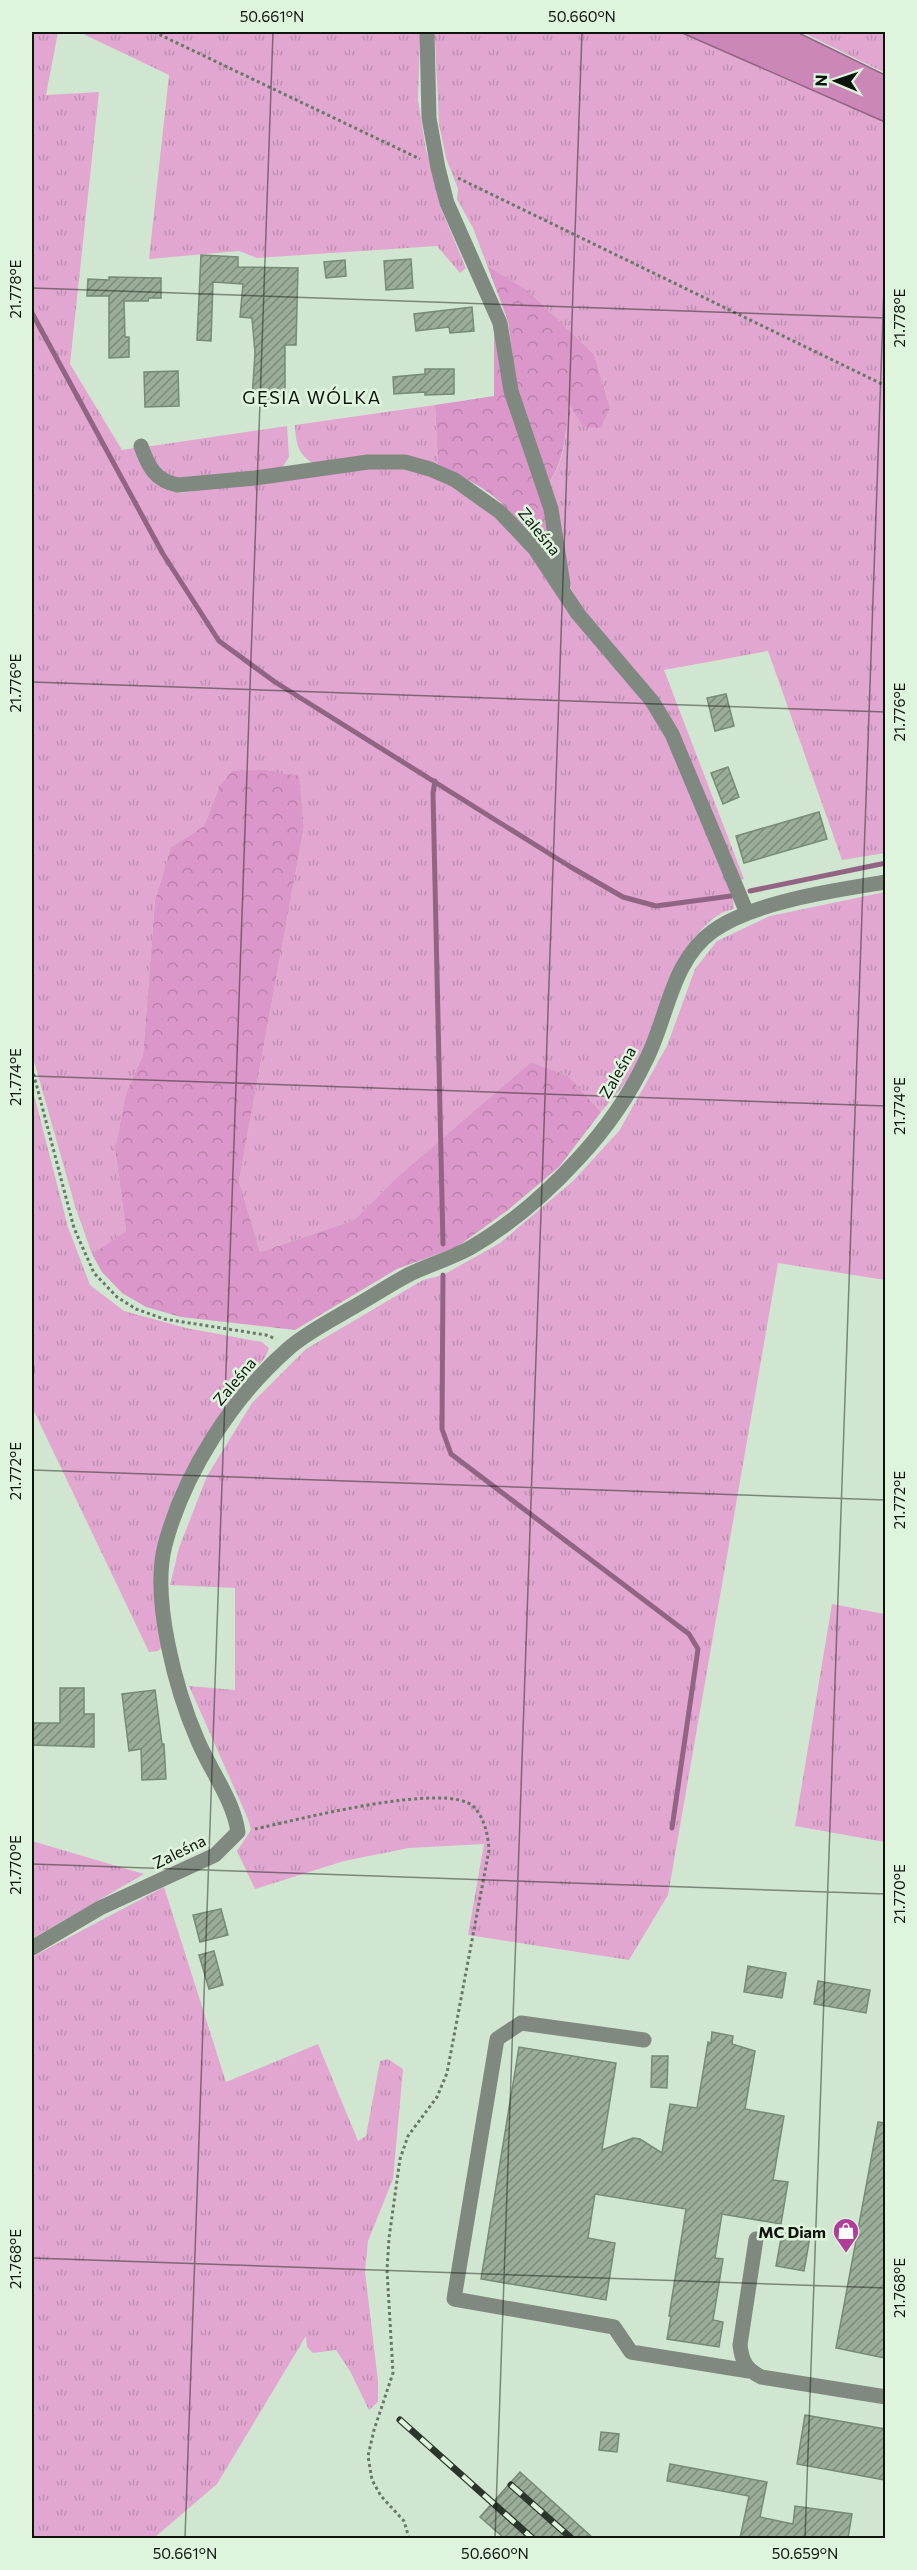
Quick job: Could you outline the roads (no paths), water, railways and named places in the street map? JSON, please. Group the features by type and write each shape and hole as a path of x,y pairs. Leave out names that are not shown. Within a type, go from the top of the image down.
{"street":[{"path":"428,33 429,118 438,168 447,203 500,323 511,391 551,509 564,584 562,591"},
{"name":"Zaleśna","path":"141,446 152,472 166,483 178,485 255,478 368,462 405,462 430,469 455,480 500,512 535,549 578,614 652,701 672,734 747,913"},
{"name":"Zaleśna","path":"32,1948 100,1908 215,1855 238,1832 235,1814 198,1741 182,1695 169,1647 161,1575 165,1546 180,1505 198,1466 238,1401 258,1377 291,1346 410,1274 467,1250 526,1209 571,1168 598,1138 646,1061 680,971 690,951 718,927 747,913 804,898 885,882"},
{"path":"644,2040 521,2023 497,2039 454,2299 614,2327 631,2352 749,2371 761,2376 885,2397"},
{"path":"749,2371 742,2359 740,2345 756,2239"}],"waterway":[{"path":"32,313 163,554 219,641 275,682 569,866 623,897 656,906 731,896"},
{"path":"435,781 433,793 443,1244"},
{"path":"750,891 886,863"},
{"path":"443,1275 442,1429 451,1454 689,1634 698,1649 672,1828"},
{"path":"32,1367 32,1372"}],"railway":[{"path":"400,2420 532,2538"},
{"path":"511,2485 571,2538"}],"place":[{"name":"MC Diam","path":"846,2254"}],"district":[{"name":"GĘSIA WÓLKA","path":"312,397"}]}
